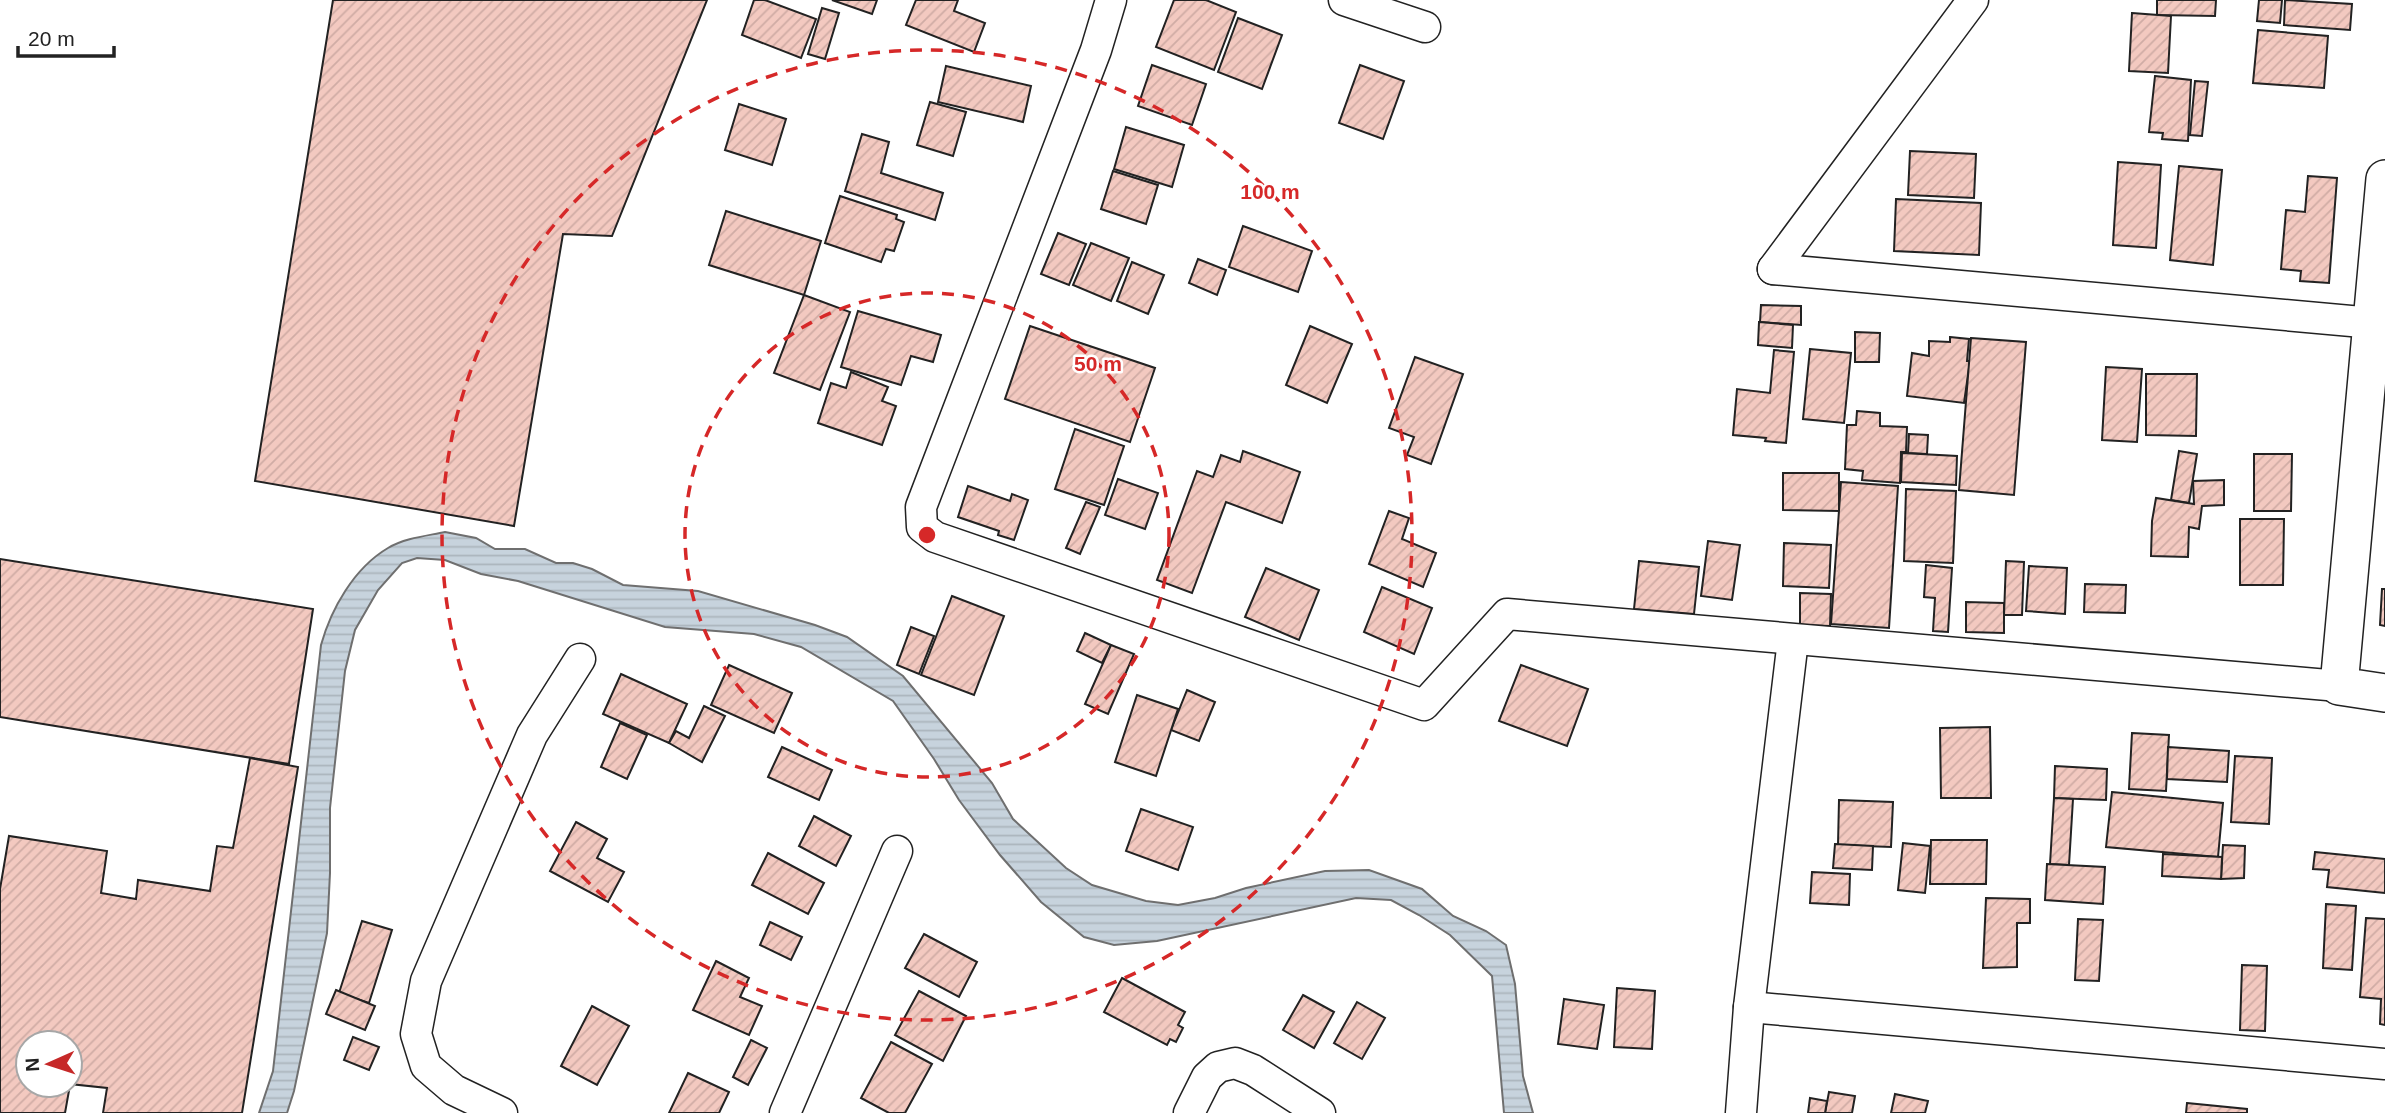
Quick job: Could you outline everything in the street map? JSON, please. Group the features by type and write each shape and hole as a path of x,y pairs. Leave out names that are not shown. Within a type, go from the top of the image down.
{"street":[{"path":"1111,0 1091,64 921,507 922,527 934,537 1424,705 1507,614 2339,686 2385,693"},
{"path":"1344,0 1425,27"},
{"path":"1973,0 1773,269 2379,323"},
{"path":"2339,686 2379,323 2385,179"},
{"path":"1741,1113 1749,1007 1793,639"},
{"path":"502,1113 454,1090 426,1066 416,1034 426,981 532,735 580,659"},
{"path":"785,1113 897,851"},
{"path":"1749,1007 2385,1064"},
{"path":"1189,1113 1207,1077 1218,1067 1235,1063 1253,1070 1320,1113"}],"shaded area":[{"path":"445,532 476,538 495,549 525,549 556,563 573,563 592,569 623,585 698,591 847,637 903,676 992,783 1013,819 1066,868 1092,885 1146,901 1178,905 1325,871 1369,870 1422,889 1453,916 1486,931 1506,945 1515,984 1523,1076 1533,1113 1504,1113 1492,976 1450,935 1391,900 1356,898 1157,941 1114,945 1084,937 1041,902 1000,855 959,800 893,701 801,647 754,634 665,627 518,581 481,574 445,560 417,558 402,563 378,590 355,630 345,671 330,808 327,933 287,1113 259,1113 273,1071 321,645 325,631 354,578 376,556 401,542"}],"building":[{"path":"333,0 707,0 612,236 563,234 514,526 255,481"},
{"path":"754,0 765,0 816,19 801,58 742,35"},
{"path":"832,0 877,0 872,14"},
{"path":"916,0 958,0 954,11 985,23 974,52 906,25"},
{"path":"1174,0 1206,0 1236,12 1214,70 1156,47"},
{"path":"2157,0 2216,0 2215,16 2157,15"},
{"path":"2259,0 2282,0 2280,23 2257,21"},
{"path":"2285,0 2352,4 2350,30 2284,25"},
{"path":"822,8 839,13 825,59 808,54"},
{"path":"2132,13 2171,16 2168,73 2129,71"},
{"path":"1238,18 1282,35 1262,89 1218,72"},
{"path":"2258,30 2328,36 2324,88 2253,83"},
{"path":"1152,65 1206,84 1192,125 1138,106"},
{"path":"1360,65 1404,81 1383,139 1339,123"},
{"path":"946,66 1031,86 1023,122 938,102"},
{"path":"2155,76 2191,80 2188,141 2162,139 2163,133 2149,132"},
{"path":"2195,81 2208,82 2202,136 2190,135"},
{"path":"930,102 966,112 953,156 917,145"},
{"path":"739,104 786,119 772,165 725,150"},
{"path":"1126,127 1184,145 1172,187 1114,169"},
{"path":"862,134 889,142 881,173 943,193 935,220 845,191"},
{"path":"1910,151 1976,154 1974,198 1908,195"},
{"path":"2118,162 2161,165 2156,248 2113,245"},
{"path":"2179,166 2222,170 2213,265 2170,260"},
{"path":"1113,171 1158,185 1146,224 1101,209"},
{"path":"2308,176 2337,178 2329,283 2300,281 2301,271 2281,269 2286,210 2305,212"},
{"path":"840,196 897,215 896,219 904,222 894,251 886,249 881,262 825,243"},
{"path":"1896,199 1981,203 1979,255 1894,251"},
{"path":"726,211 821,241 804,295 709,265"},
{"path":"1243,226 1312,251 1298,292 1229,267"},
{"path":"1058,233 1086,244 1069,285 1041,274"},
{"path":"1091,243 1129,258 1111,301 1073,285"},
{"path":"1198,259 1226,270 1217,295 1189,283"},
{"path":"1132,262 1164,275 1148,314 1117,301"},
{"path":"804,295 850,312 820,390 774,373"},
{"path":"1761,305 1801,306 1801,325 1760,322"},
{"path":"858,311 941,335 933,362 911,356 901,385 841,367"},
{"path":"1759,322 1793,325 1792,348 1758,345"},
{"path":"1030,326 1155,368 1130,442 1005,399"},
{"path":"1310,326 1352,344 1327,403 1286,385"},
{"path":"1855,332 1880,333 1879,362 1855,362"},
{"path":"1950,337 1969,339 1967,361 1970,361 1964,403 1907,396 1912,353 1929,356 1929,341 1950,342"},
{"path":"1971,338 2026,342 2014,495 1959,490"},
{"path":"1810,349 1851,353 1844,423 1803,419"},
{"path":"1774,350 1794,352 1786,443 1733,435 1737,389 1770,393"},
{"path":"1415,357 1463,374 1431,464 1407,455 1414,437 1389,428"},
{"path":"2106,367 2142,369 2137,442 2102,440"},
{"path":"851,372 888,387 882,401 896,406 882,445 818,423 831,383 846,388"},
{"path":"2146,374 2197,374 2196,436 2146,435"},
{"path":"1857,411 1880,413 1880,426 1907,427 1906,452 1901,452 1900,483 1862,480 1863,471 1845,469 1847,425 1856,425"},
{"path":"1075,429 1124,446 1104,505 1055,489"},
{"path":"1909,434 1928,435 1927,454 1908,453"},
{"path":"1243,451 1300,472 1282,523 1226,502 1192,593 1157,580 1197,471 1213,477 1221,455 1240,462"},
{"path":"2179,451 2197,454 2189,503 2171,500"},
{"path":"1902,453 1957,456 1956,485 1901,482"},
{"path":"2254,454 2292,454 2291,511 2254,511"},
{"path":"1783,473 1839,473 1839,511 1783,510"},
{"path":"1118,479 1158,493 1145,529 1105,515"},
{"path":"2224,480 2224,505 2202,506 2199,529 2189,527 2188,557 2151,556 2156,498 2194,504 2193,481"},
{"path":"1841,482 1898,486 1889,628 1831,624"},
{"path":"968,486 1010,501 1012,494 1028,500 1014,540 998,535 999,531 958,517"},
{"path":"1906,489 1956,491 1953,563 1904,561"},
{"path":"1086,502 1100,507 1080,554 1066,548"},
{"path":"1389,511 1409,518 1402,539 1436,553 1423,587 1369,564"},
{"path":"2240,519 2284,519 2283,585 2240,585"},
{"path":"1708,541 1740,545 1732,600 1701,596"},
{"path":"1784,543 1831,545 1829,588 1783,586"},
{"path":"0,559 313,609 289,764 0,717"},
{"path":"1639,561 1699,567 1694,614 1634,609"},
{"path":"2006,561 2024,562 2022,615 2004,615"},
{"path":"1926,565 1952,568 1948,632 1933,631 1935,598 1924,597"},
{"path":"2029,566 2067,568 2065,614 2026,611"},
{"path":"1266,568 1319,590 1299,640 1245,617"},
{"path":"2085,584 2126,585 2125,613 2084,612"},
{"path":"1382,587 1432,608 1414,654 1364,632"},
{"path":"2382,589 2385,589 2385,626 2380,625"},
{"path":"1800,593 1831,594 1830,626 1800,625"},
{"path":"952,596 1004,616 974,695 921,675"},
{"path":"1966,602 2004,603 2004,633 1966,632"},
{"path":"911,627 934,636 919,674 897,665"},
{"path":"1085,633 1111,645 1102,663 1077,651"},
{"path":"1111,645 1134,654 1108,714 1085,704"},
{"path":"729,665 792,693 774,733 711,705"},
{"path":"1521,665 1588,689 1567,746 1499,721"},
{"path":"621,674 687,704 669,743 603,714"},
{"path":"1187,690 1215,702 1199,741 1171,730"},
{"path":"1137,695 1178,709 1156,776 1115,762"},
{"path":"704,706 725,716 702,762 669,743 676,731 689,738"},
{"path":"620,723 647,735 627,779 601,767"},
{"path":"1990,727 1991,798 1941,798 1940,728"},
{"path":"2132,733 2169,735 2166,791 2129,789"},
{"path":"782,747 832,770 819,800 768,777"},
{"path":"2168,747 2229,751 2227,782 2167,779"},
{"path":"2235,756 2272,758 2269,824 2231,822"},
{"path":"250,758 298,767 242,1113 103,1113 107,1088 84,1086 84,1029 14,1029 14,1099 68,1099 65,1113 0,1113 0,889 9,836 107,851 101,893 136,899 138,880 210,891 217,846 233,848"},
{"path":"2055,766 2107,769 2106,800 2054,798"},
{"path":"2112,792 2223,803 2218,857 2106,847"},
{"path":"2054,798 2073,799 2069,865 2050,864"},
{"path":"1839,800 1893,802 1891,847 1838,845"},
{"path":"1141,809 1193,827 1178,870 1126,851"},
{"path":"814,816 851,836 836,866 799,846"},
{"path":"576,822 607,839 597,858 624,872 608,902 550,871"},
{"path":"1931,840 1987,840 1986,884 1930,884"},
{"path":"1903,843 1930,846 1925,893 1898,890"},
{"path":"1835,844 1873,846 1872,870 1833,868"},
{"path":"2223,845 2245,846 2244,878 2221,879"},
{"path":"2315,852 2385,859 2385,893 2327,887 2329,870 2313,869"},
{"path":"768,853 824,883 808,914 752,885"},
{"path":"2163,854 2222,857 2221,879 2162,876"},
{"path":"2047,864 2105,867 2103,904 2045,900"},
{"path":"1812,872 1850,874 1849,905 1810,903"},
{"path":"1986,898 2030,899 2030,923 2017,923 2017,967 1983,968"},
{"path":"2326,904 2356,906 2352,970 2323,968"},
{"path":"2366,918 2385,919 2385,1025 2380,1024 2381,999 2360,997"},
{"path":"2078,919 2103,920 2099,981 2075,980"},
{"path":"362,921 392,930 369,1003 339,993"},
{"path":"770,922 802,937 791,960 760,945"},
{"path":"924,934 977,962 959,997 905,968"},
{"path":"716,961 749,978 740,997 762,1006 749,1035 693,1010"},
{"path":"2242,965 2267,966 2265,1031 2240,1030"},
{"path":"1122,978 1185,1012 1178,1025 1183,1028 1176,1042 1170,1039 1167,1045 1104,1012"},
{"path":"1617,988 1655,991 1652,1049 1614,1047"},
{"path":"336,990 375,1006 365,1030 326,1014"},
{"path":"919,991 966,1016 943,1061 895,1035"},
{"path":"1303,995 1334,1012 1314,1048 1283,1030"},
{"path":"1564,999 1604,1005 1597,1049 1558,1044"},
{"path":"1357,1002 1385,1018 1362,1059 1334,1043"},
{"path":"592,1006 629,1026 597,1085 561,1066"},
{"path":"353,1037 379,1047 369,1070 344,1060"},
{"path":"751,1040 767,1048 748,1085 733,1077"},
{"path":"891,1042 932,1064 905,1113 889,1113 861,1098"},
{"path":"688,1073 729,1092 719,1113 669,1113"},
{"path":"1829,1092 1855,1096 1852,1113 1825,1113"},
{"path":"1895,1094 1928,1101 1925,1113 1891,1113"},
{"path":"1810,1098 1827,1101 1825,1113 1808,1113"},
{"path":"2187,1103 2247,1109 2247,1113 2186,1113"}]}
